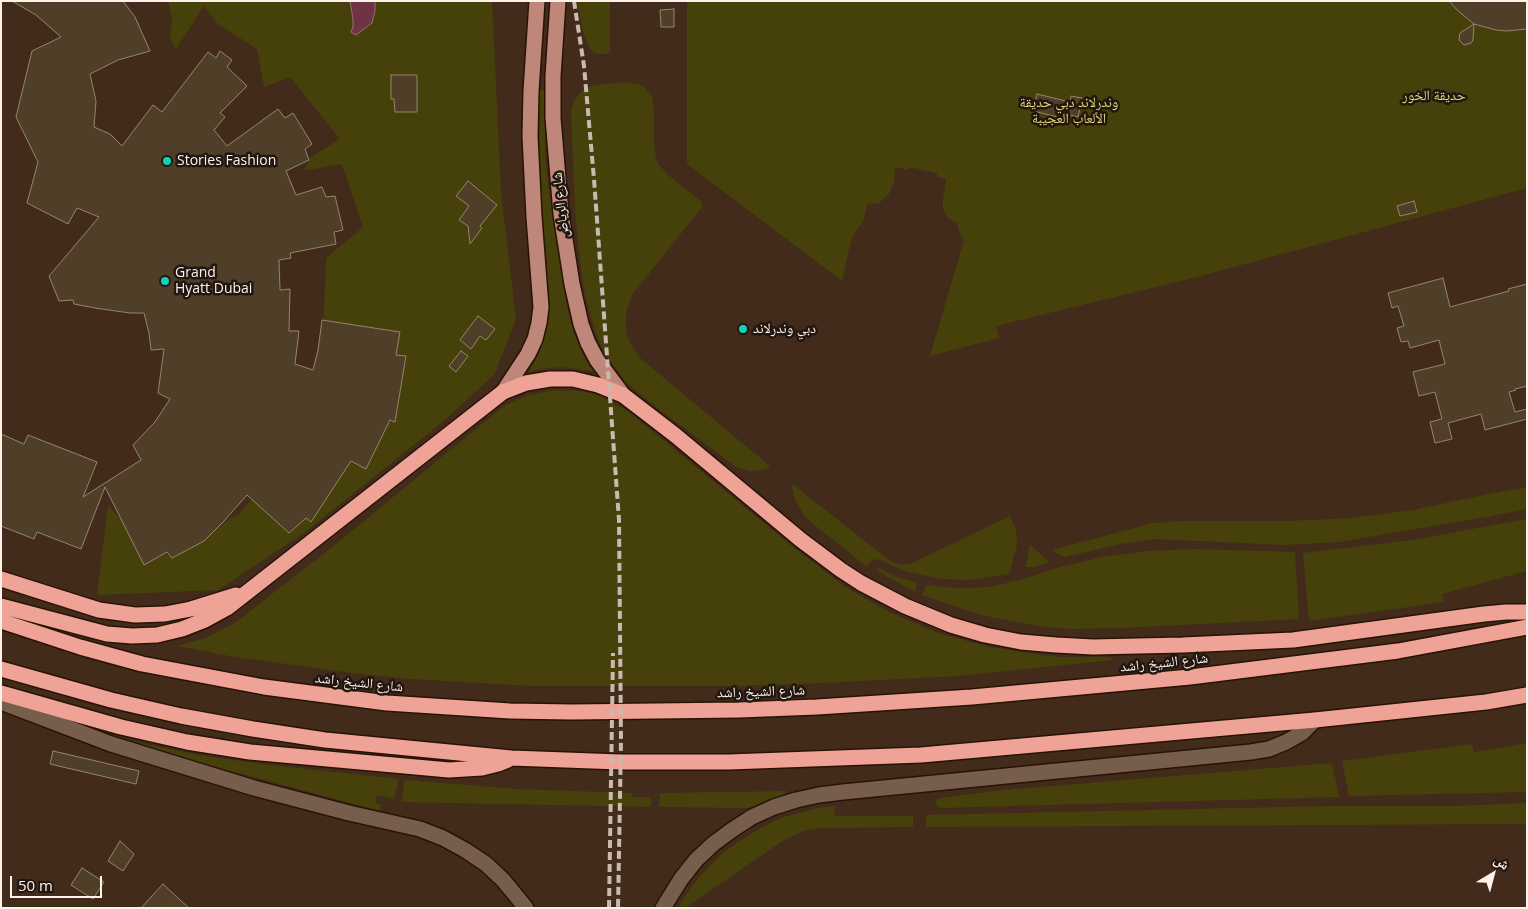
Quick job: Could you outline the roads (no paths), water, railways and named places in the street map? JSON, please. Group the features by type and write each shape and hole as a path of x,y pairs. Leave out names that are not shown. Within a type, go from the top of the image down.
{"highway":[{"path":"1,606 107,634 132,636 157,635 182,629 205,620 227,608 503,392 526,383 550,379 566,379 598,385 623,395 840,570 905,606 951,625 985,635 1020,642 1093,647 1182,645 1292,640 1484,614 1527,612"},
{"path":"1,579 99,610 135,615 165,614 191,609 247,592"},
{"name":"شارع الشيخ راشد","path":"1,621 80,647 142,664 264,687 325,696 413,705 510,711 572,712 817,707 904,702 1190,677 1398,651 1527,627"},
{"path":"1,669 111,700 182,716 325,740 511,758 611,762 675,763 921,755 1315,720 1486,702 1527,695"},
{"path":"1,693 74,715 137,731 186,742 250,752 449,770 482,768 511,758"}],"main road":[{"name":"شارع الرياض","path":"558,1 553,76 554,133 561,214 576,305 588,343 623,395"},
{"name":"شارع الرياض","path":"503,392 528,354 535,339 541,307 530,136 537,6"},
{"path":"537,6 540,20 542,61 545,69 553,76"}],"street":[{"path":"1,702 111,744 244,785 349,813 420,829 443,838 486,864 503,880 526,908"},
{"path":"663,908 681,879 696,860 713,844 752,817 796,800 852,791 1251,752 1286,742 1302,732 1315,720"}],"railway":[{"path":"574,1 584,66 594,179 619,520 621,740 618,908"},
{"path":"609,908 613,653"}],"place":[{"name":"Stories Fashion","path":"167,161"},
{"name":"Grand Hyatt Dubai","path":"165,281"},
{"name":"دبي وندرلاند","path":"743,329"}],"park label":[{"name":"حديقة الخور","path":"1434,96"},
{"name":"وندرلاند دبي حديقة الألعاب العجيبة","path":"1069,112"}]}
